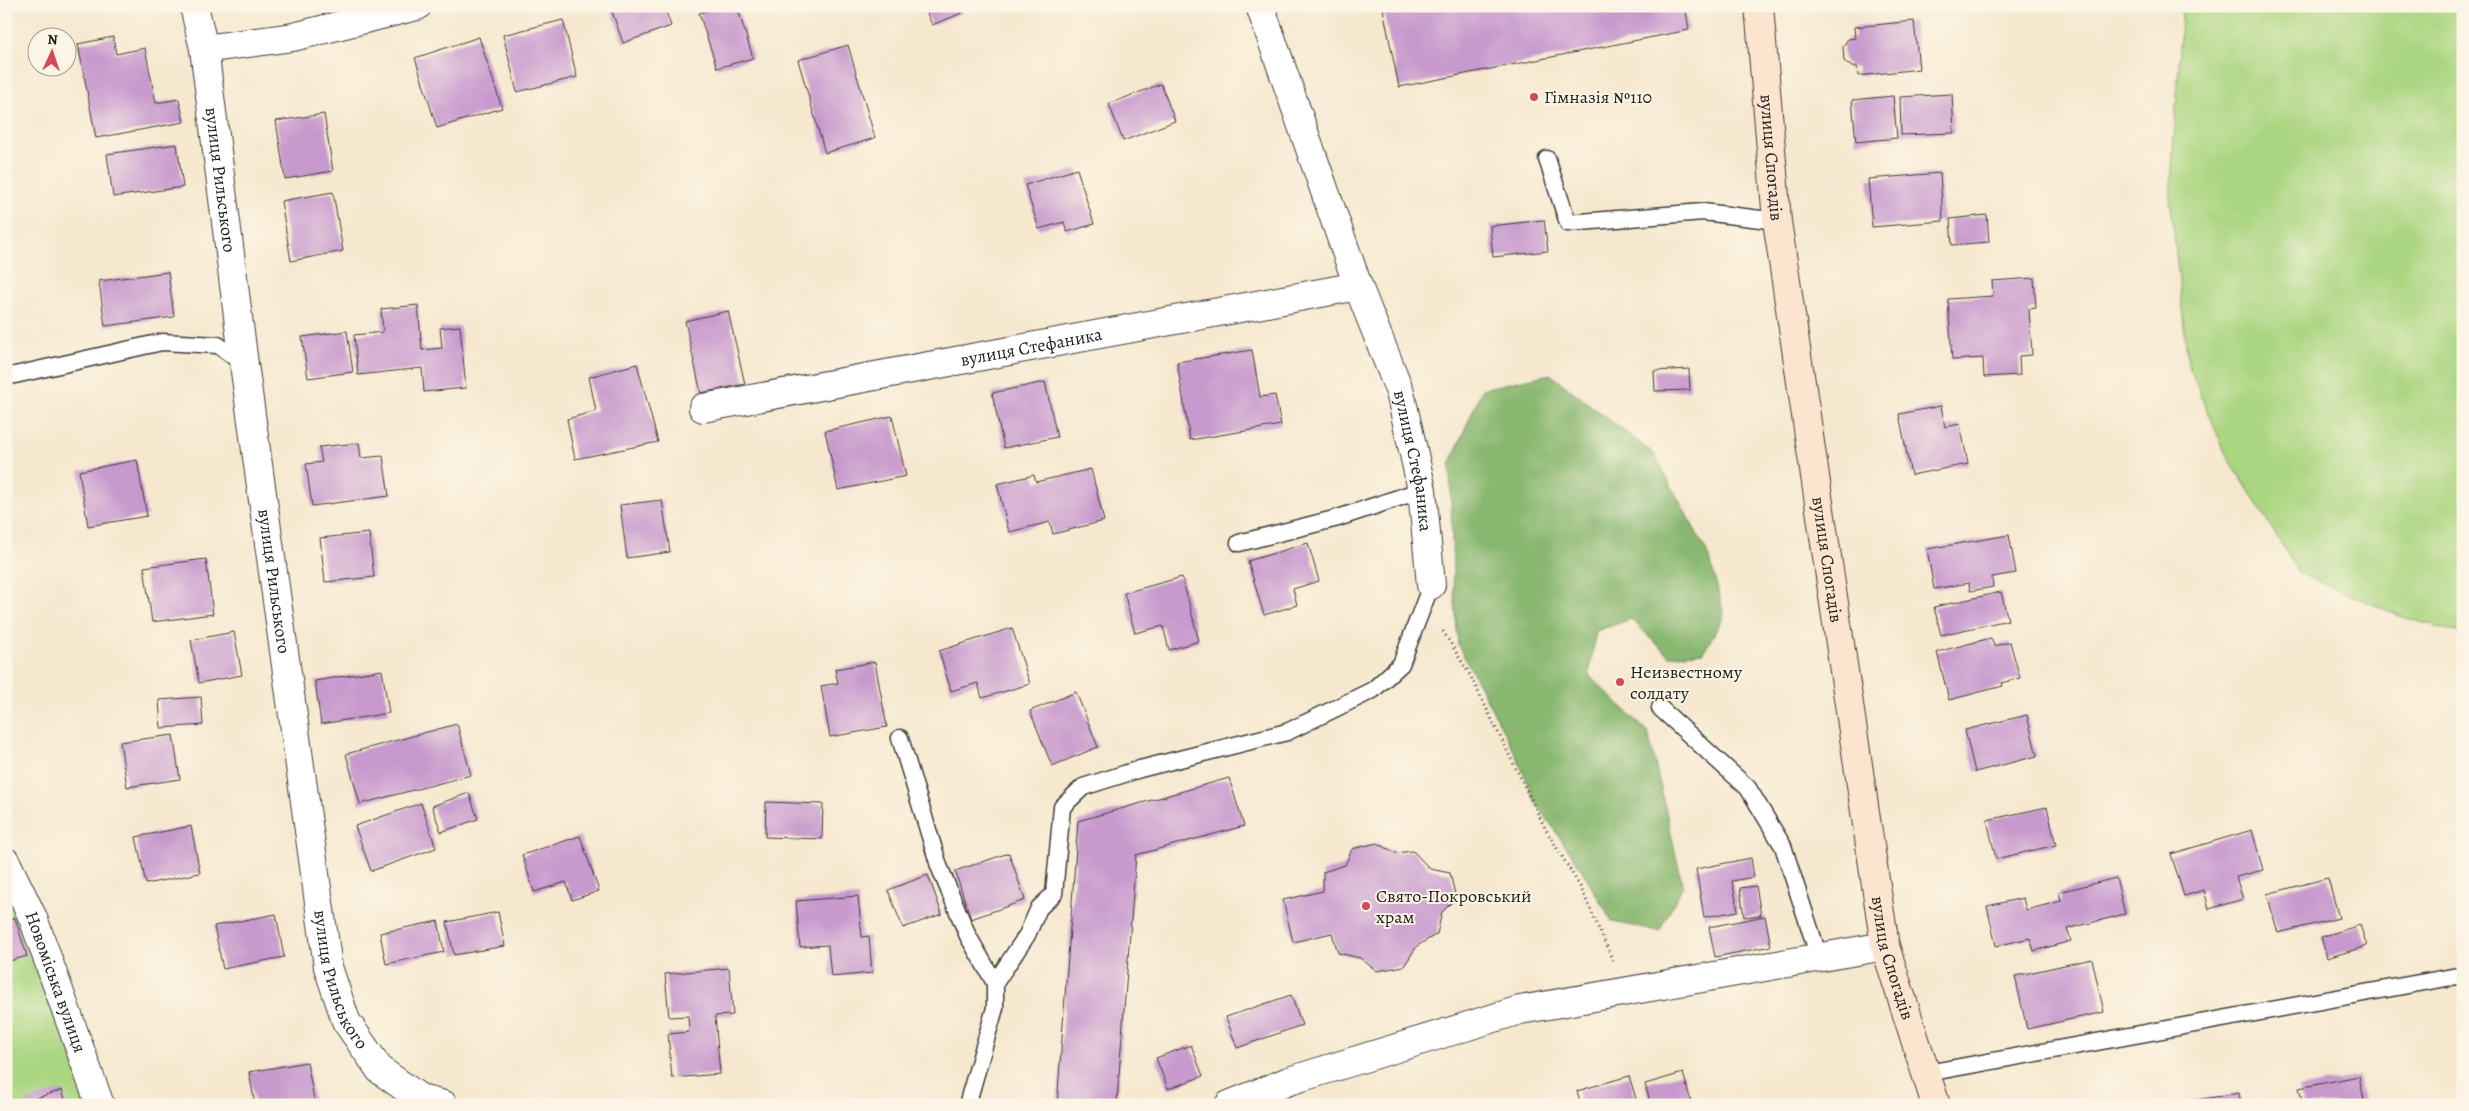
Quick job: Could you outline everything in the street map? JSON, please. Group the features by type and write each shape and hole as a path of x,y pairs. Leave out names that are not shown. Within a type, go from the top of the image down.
{"street":[{"name":"вулиця Рильського","path":"194,6 204,49 244,364 328,967 346,1020 380,1070 421,1099 444,1105"},
{"path":"204,49 293,37 417,6"},
{"name":"вулиця Стефаника","path":"1260,6 1358,286 1400,392 1422,490 1431,585"},
{"name":"вулиця Спогадів","path":"1759,6 1777,221 1885,946 1936,1105"},
{"name":"вулиця Стефаника","path":"703,408 1358,286"},
{"name":"Новоміська вулиця","path":"6,862 33,918 100,1105"},
{"path":"1230,1105 1290,1081 1520,1010 1885,946"}],"lane":[{"path":"1548,159 1568,223 1703,212 1777,221"},
{"path":"6,377 162,342 218,345 244,364"},
{"path":"1239,543 1338,518 1422,490"},
{"path":"995,983 1027,935 1039,908 1054,894 1062,807 1083,787 1140,769 1288,732 1373,690 1401,664 1431,585"},
{"path":"1660,708 1748,788 1783,846 1819,957"},
{"path":"900,738 938,866 968,936 995,983 995,1008 966,1105"},
{"path":"1927,1074 2463,975"}],"path":[{"path":"1431,585 1442,628 1470,675 1546,830 1580,888 1627,990"}],"green space":[{"path":"2179,6 2463,6 2463,634 2400,616 2299,573 2225,452 2188,364 2170,198 2182,17"},
{"path":"1550,374 1654,454 1710,558 1724,616 1704,652 1669,656 1631,619 1596,631 1589,675 1648,732 1683,886 1659,931 1612,922 1580,867 1536,803 1514,751 1458,645 1453,577 1450,464 1482,389"},
{"path":"6,892 11,899 91,1105 6,1105"}],"building":[{"path":"610,6 664,6 671,26 623,43"},
{"path":"721,6 737,6 753,58 717,68 699,13"},
{"path":"924,6 959,6 962,13 932,25"},
{"path":"1395,6 1685,6 1689,30 1399,87 1383,9"},
{"path":"563,20 577,77 517,92 503,35"},
{"path":"1914,21 1919,69 1858,76 1857,66 1852,67 1844,61 1843,46 1848,39 1855,38 1854,27"},
{"path":"113,37 116,54 145,48 156,103 179,99 184,122 96,138 78,44"},
{"path":"479,37 502,108 437,128 415,58"},
{"path":"848,45 875,138 825,153 798,60"},
{"path":"1161,84 1175,121 1123,141 1109,104"},
{"path":"1952,94 1954,133 1901,135 1900,97"},
{"path":"1893,96 1897,138 1856,142 1852,100"},
{"path":"324,114 333,171 285,179 276,121"},
{"path":"177,144 183,187 113,197 107,154"},
{"path":"1077,169 1094,224 1067,232 1064,222 1039,229 1025,185"},
{"path":"1940,173 1943,221 1872,227 1868,179"},
{"path":"333,192 343,251 291,261 281,201"},
{"path":"1987,215 1989,242 1952,245 1950,219"},
{"path":"1544,220 1548,251 1493,257 1490,226"},
{"path":"168,272 174,317 105,326 99,281"},
{"path":"2034,278 2036,308 2029,309 2032,355 2019,356 2020,375 1984,377 1983,358 1952,360 1948,299 1993,296 1992,281"},
{"path":"418,305 422,350 442,348 440,328 460,326 466,388 424,392 422,368 358,375 354,335 383,332 381,309"},
{"path":"728,311 745,384 701,393 685,321"},
{"path":"347,331 353,372 308,378 302,337"},
{"path":"1252,350 1260,397 1275,395 1281,425 1190,440 1177,362"},
{"path":"637,364 658,442 575,459 567,419 596,411 589,377"},
{"path":"1689,369 1690,390 1655,391 1654,371"},
{"path":"1045,382 1057,437 1004,448 992,393"},
{"path":"1941,406 1945,427 1960,424 1968,464 1911,475 1899,414"},
{"path":"892,416 906,476 838,490 825,431"},
{"path":"359,443 361,458 383,456 389,496 312,506 306,464 322,462 319,447"},
{"path":"137,460 147,516 88,526 79,471"},
{"path":"1091,469 1104,521 1053,534 1050,522 1009,532 997,484 1034,475 1036,482"},
{"path":"662,500 670,552 627,558 620,505"},
{"path":"369,533 374,577 325,582 320,538"},
{"path":"2009,535 2016,573 1992,577 1993,587 1970,591 1969,583 1934,589 1927,549"},
{"path":"1308,543 1319,581 1293,589 1297,605 1264,615 1248,561"},
{"path":"206,559 213,614 152,622 144,567"},
{"path":"1182,577 1199,641 1169,650 1163,626 1135,633 1124,593"},
{"path":"2001,592 2008,620 1941,635 1934,607"},
{"path":"1012,628 1030,684 982,698 978,683 951,691 939,651"},
{"path":"234,632 242,675 199,683 191,640"},
{"path":"1991,638 1994,646 2010,642 2020,678 2002,683 2003,686 1949,700 1937,652"},
{"path":"875,662 887,727 830,737 821,686 838,683 835,669"},
{"path":"382,670 389,713 321,724 315,681"},
{"path":"1076,692 1098,747 1052,766 1030,711"},
{"path":"201,697 203,725 161,728 159,700"},
{"path":"2027,715 2037,756 1975,772 1965,730"},
{"path":"457,724 471,775 360,804 346,754"},
{"path":"173,735 180,779 127,787 120,742"},
{"path":"1229,778 1244,826 1136,855 1117,1101 1107,1105 1057,1105 1078,821"},
{"path":"469,793 478,819 441,832 432,806"},
{"path":"766,802 823,804 822,839 765,837"},
{"path":"421,803 436,848 371,871 355,826"},
{"path":"2047,807 2056,845 1996,859 1987,820"},
{"path":"191,826 200,873 146,884 136,837"},
{"path":"2252,830 2263,870 2236,877 2243,899 2209,909 2204,890 2184,896 2171,854"},
{"path":"580,836 599,891 572,900 566,882 534,892 522,855"},
{"name":"Свято-Покровський храм","path":"1377,843 1396,853 1413,851 1430,869 1450,873 1456,898 1442,912 1437,934 1417,946 1404,966 1377,971 1360,958 1338,953 1332,933 1293,942 1283,900 1323,891 1323,872 1345,865 1352,849"},
{"path":"1009,853 1025,900 971,919 955,871"},
{"path":"1751,858 1754,877 1732,881 1738,911 1704,917 1696,869"},
{"path":"928,875 942,914 903,928 888,890"},
{"path":"2116,878 2125,914 2067,929 2071,941 2034,951 2030,938 1996,946 1987,906 2023,898 2026,910 2061,901 2059,892"},
{"path":"2328,878 2339,918 2278,933 2267,894"},
{"path":"1756,886 1761,915 1744,917 1740,888"},
{"path":"858,896 862,937 869,936 872,973 831,977 828,945 800,947 796,901"},
{"path":"498,912 505,946 454,955 447,922"},
{"path":"276,914 284,957 223,969 214,926"},
{"path":"1765,916 1771,946 1715,957 1709,927"},
{"path":"15,918 27,956 6,962 6,921"},
{"path":"438,921 444,952 386,964 380,933"},
{"path":"2360,925 2367,946 2327,958 2321,937"},
{"path":"2092,959 2104,1012 2027,1029 2015,976"},
{"path":"729,968 733,1015 715,1016 720,1074 672,1078 668,1034 689,1032 688,1016 669,1017 665,974"},
{"path":"1291,995 1302,1025 1237,1048 1226,1017"},
{"path":"1191,1045 1203,1076 1168,1089 1156,1058"},
{"path":"307,1062 315,1105 255,1105 249,1072"},
{"path":"1683,1073 1692,1105 1651,1105 1645,1084"},
{"path":"1629,1076 1638,1105 1581,1105 1577,1091"},
{"path":"2359,1076 2365,1105 2303,1105 2299,1088"},
{"path":"62,1090 67,1105 28,1105 27,1101"},
{"path":"2239,1093 2241,1105 2180,1105 2179,1103"}],"place":[{"name":"Гімназія №110","path":"1534,97"},
{"name":"Неизвестному солдату","path":"1620,682"},
{"name":"Свято-Покровський храм","path":"1366,906"}]}
